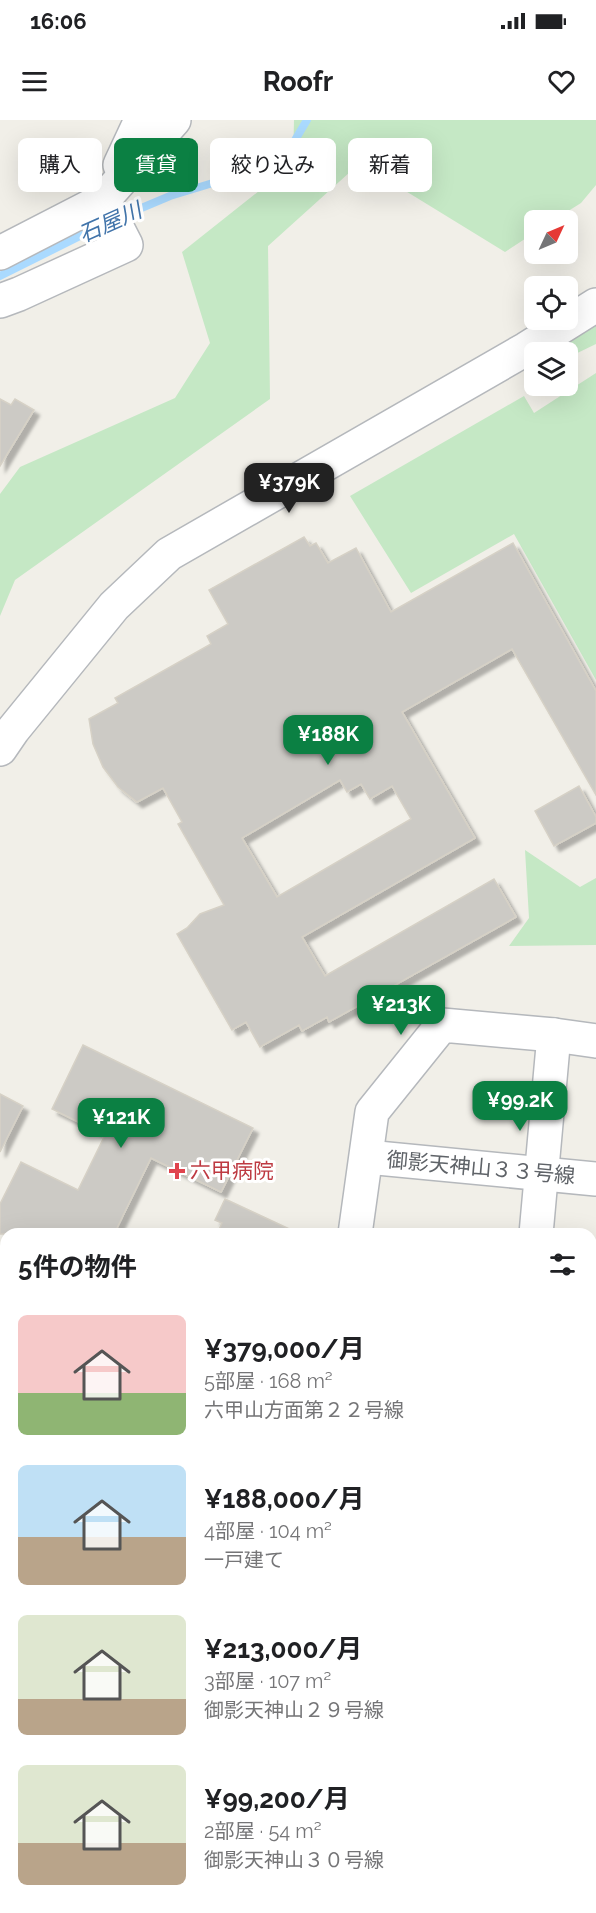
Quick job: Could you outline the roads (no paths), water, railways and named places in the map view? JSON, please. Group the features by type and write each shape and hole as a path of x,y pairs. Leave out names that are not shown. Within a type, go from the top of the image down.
{"street":[{"path":"103,200 141,120"},
{"path":"0,253 103,200 174,120"},
{"path":"0,326 10,297 126,245 103,200"},
{"path":"0,749 114,606 169,554 526,349 596,305"},
{"path":"356,1228 372,1112 442,1025 596,1041"},
{"path":"537,1228 554,1035"},
{"name":"御影天神山３３号線","path":"366,1157 596,1179"}],"waterway":[{"name":"石屋川","path":"120,217 170,196 282,162 307,120"},
{"name":"石屋川","path":"0,276 106,223"}],"place":[{"name":"六甲病院","path":"177,1171"}]}
